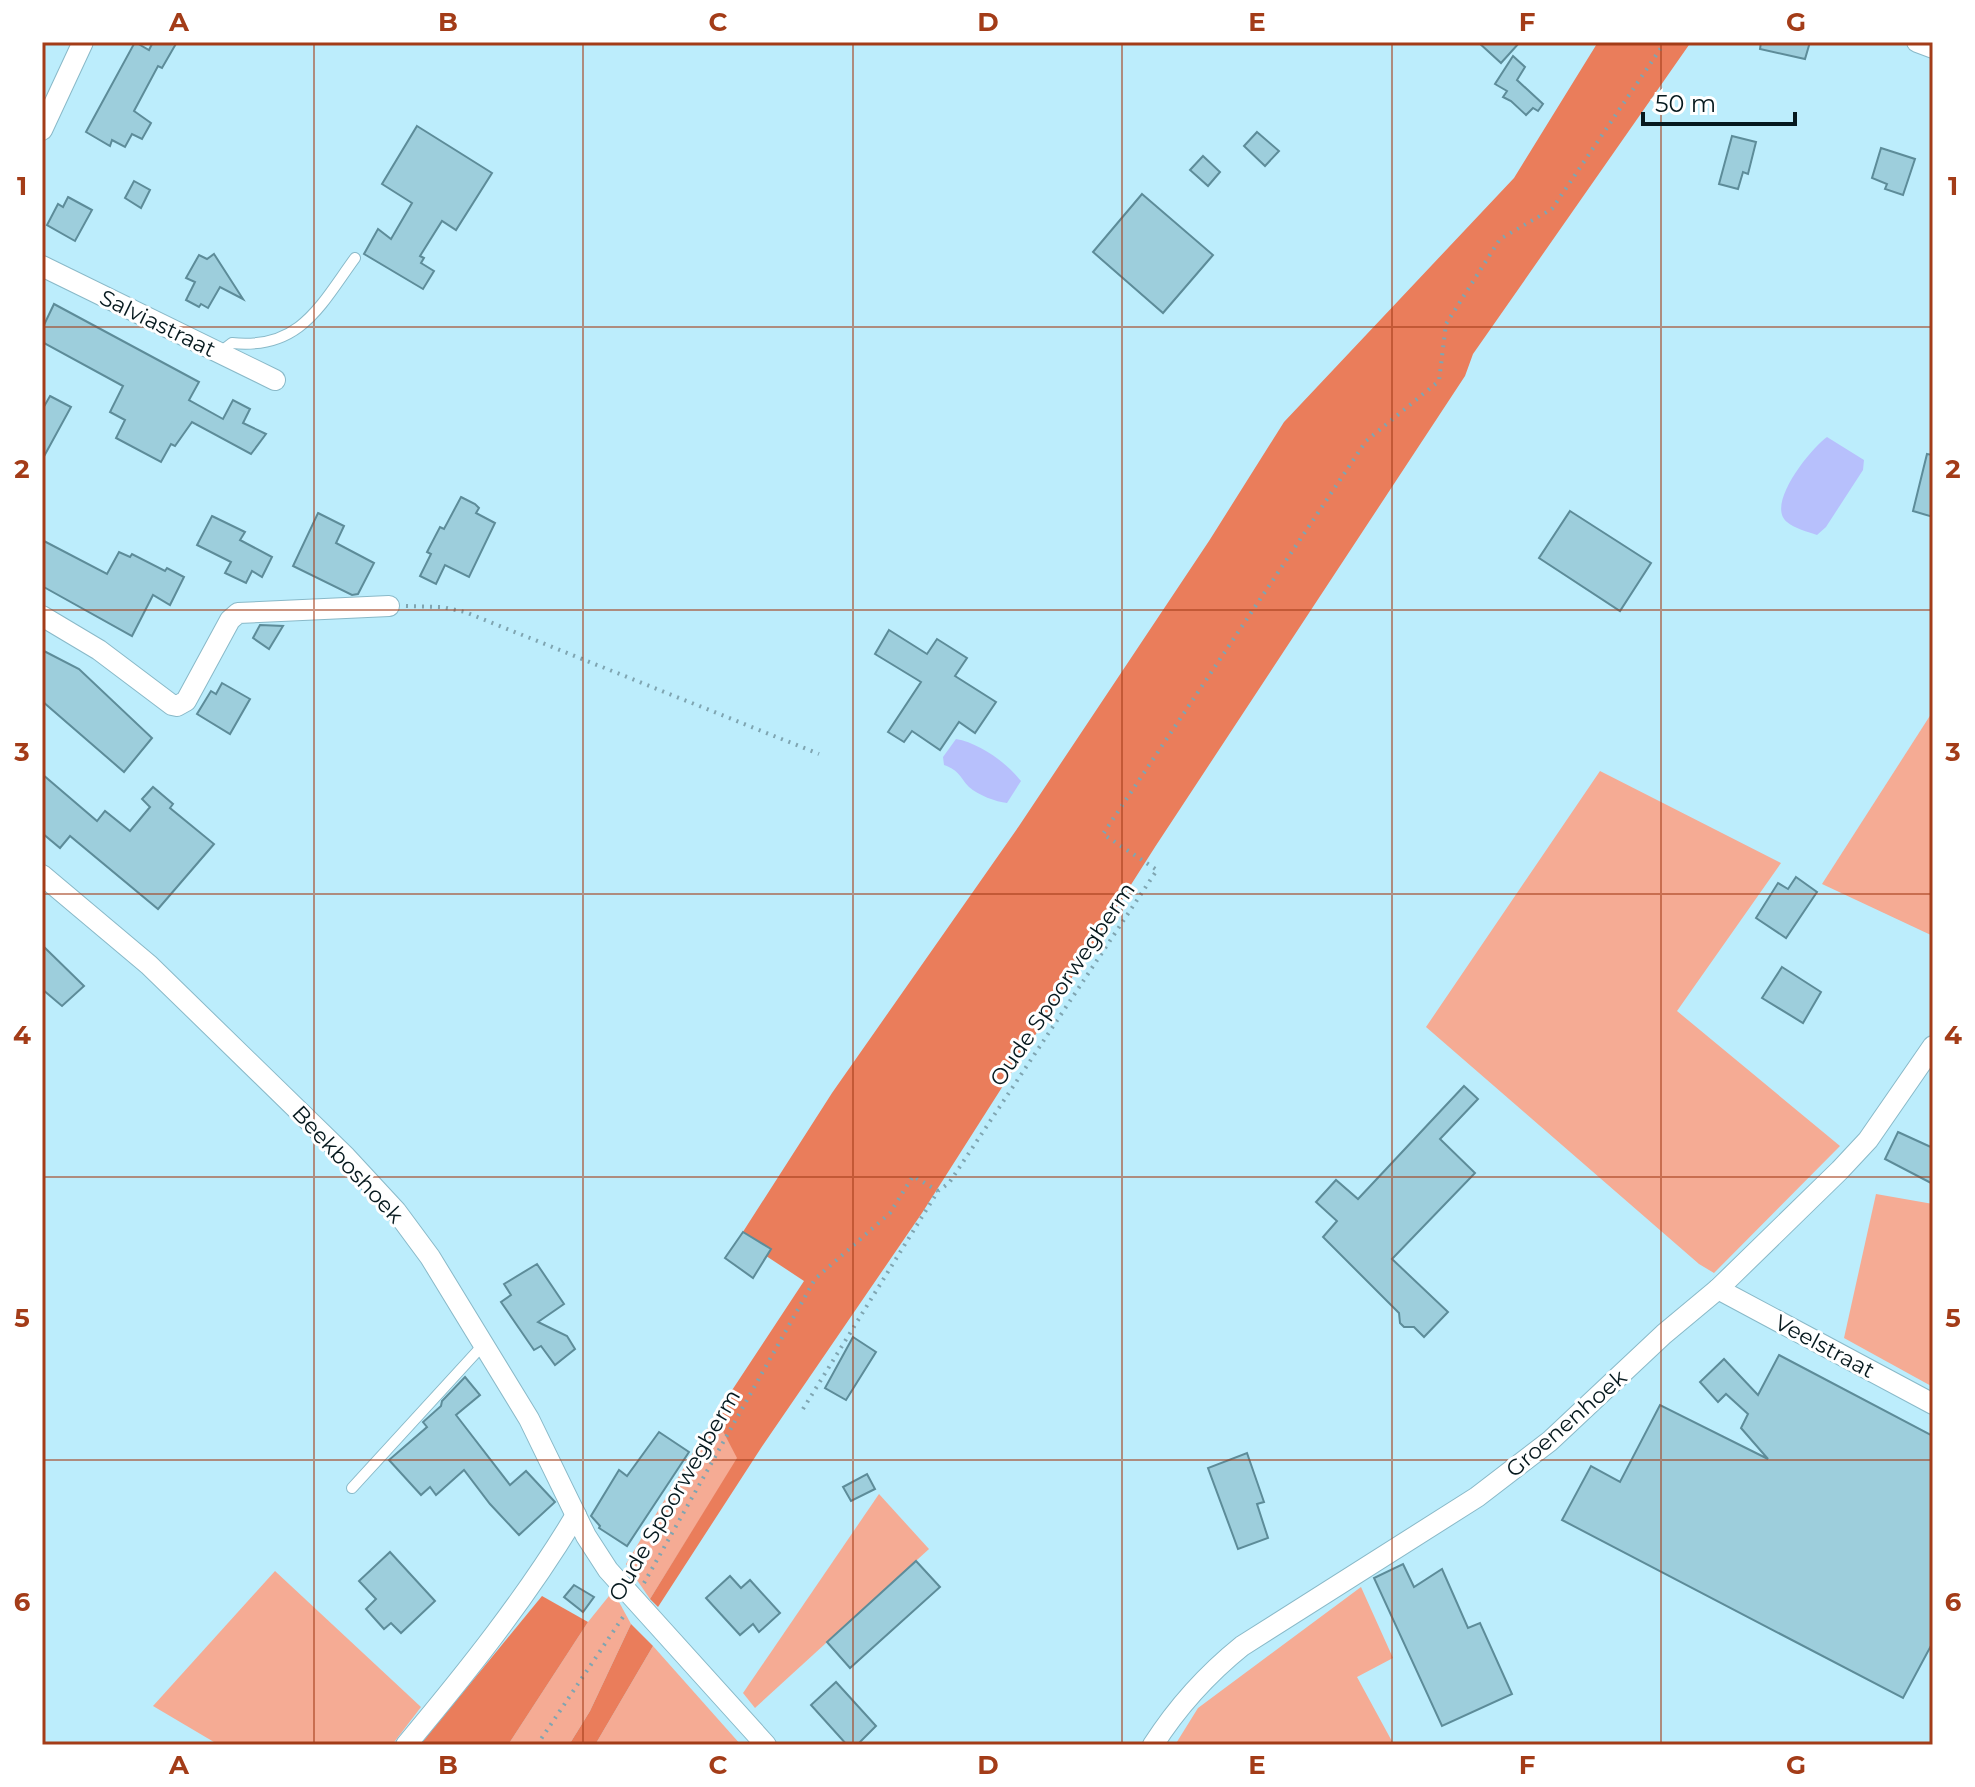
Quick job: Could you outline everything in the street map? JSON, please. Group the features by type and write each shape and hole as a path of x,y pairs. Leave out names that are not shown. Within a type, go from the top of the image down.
{"street":[{"path":"42,130 83,42"},
{"path":"1917,42 1933,48"},
{"name":"Salviastraat","path":"42,266 275,380"},
{"path":"42,616 99,650 177,706 186,701 230,620 238,613 389,606"},
{"name":"Beekboshoek","path":"42,875 149,965 373,1185 430,1257 536,1432 576,1515 608,1570 766,1745"},
{"name":"Groenenhoek","path":"1153,1745 1169,1720 1214,1669 1264,1632 1508,1475 1550,1441 1664,1334 1718,1289 1868,1140 1933,1046"},
{"name":"Veelstraat","path":"1718,1289 1933,1404"},
{"path":"406,1745 465,1674 576,1515"}],"lane":[{"path":"219,353 232,343 261,344 291,334 313,316 355,258"},
{"path":"352,1488 483,1345"}],"path":[{"name":"Oude Spoorwegberm","path":"537,1745 634,1601 815,1279 890,1213 913,1176 938,1191 949,1183 1157,870 1103,834 1366,441 1439,381 1446,324 1500,239 1552,209 1665,42"},
{"path":"389,606 442,607 465,612 819,754"},
{"path":"803,1409 938,1191"}],"shaded area":[{"path":"1598,42 1691,42 1473,354 1465,376 1155,847 922,1213 761,1448 658,1607 650,1599 737,1458 715,1416 804,1281 739,1238 832,1093 1019,826 1209,541 1284,422 1514,178"},
{"path":"1933,711 1933,936 1822,884"},
{"path":"1600,771 1781,863 1677,1011 1840,1146 1714,1273 1699,1264 1426,1027"},
{"path":"1876,1194 1933,1204 1933,1387 1844,1338"},
{"path":"715,1416 738,1458 650,1599 626,1564"},
{"path":"879,1494 929,1549 755,1708 743,1693"},
{"path":"275,1571 421,1707 392,1745 219,1745 153,1706"},
{"path":"1361,1587 1393,1658 1357,1677 1394,1745 1175,1745 1198,1708"},
{"path":"613,1591 631,1624 590,1711 569,1745 508,1745 588,1622"},
{"path":"542,1596 588,1622 508,1745 420,1745"},
{"path":"631,1624 653,1646 595,1745 569,1745 590,1711"},
{"path":"653,1646 741,1745 595,1745"}],"water":[{"path":"1827,437 1864,460 1863,470 1826,527 1817,535 1787,522 1782,514 1782,503 1793,477"},
{"path":"956,739 992,754 1021,781 1007,803 977,793 956,772 944,765 943,757"}],"building":[{"path":"135,42 149,50 153,42 177,42 162,68 158,66 134,111 151,123 142,139 132,134 125,147 112,140 110,146 86,132"},
{"path":"1478,42 1520,42 1501,63"},
{"path":"1761,42 1810,42 1805,59 1760,49"},
{"path":"1513,56 1525,67 1517,80 1543,104 1538,111 1533,108 1526,115 1503,97 1507,91 1495,84"},
{"path":"417,126 492,173 456,230 442,221 420,256 424,258 421,263 434,271 423,289 364,254 378,229 391,239 412,203 382,184"},
{"path":"1257,132 1279,151 1265,166 1244,146"},
{"path":"1732,136 1756,142 1748,174 1743,172 1738,189 1719,184"},
{"path":"1881,148 1915,159 1903,195 1885,189 1887,184 1872,178"},
{"path":"1203,156 1220,172 1208,186 1190,170"},
{"path":"134,181 150,190 141,208 125,198"},
{"path":"1142,194 1213,255 1163,313 1093,252"},
{"path":"68,197 92,210 75,241 47,225 58,204 63,207"},
{"path":"214,254 243,299 220,287 208,308 201,304 199,307 186,300 195,282 186,278 199,255 207,259"},
{"path":"54,304 199,382 189,400 223,419 233,400 250,409 243,423 266,434 251,454 192,422 175,446 171,444 161,462 116,438 125,420 110,412 123,386 42,342 42,329"},
{"path":"50,396 71,407 42,460 42,410"},
{"path":"1927,454 1933,455 1933,517 1913,511"},
{"path":"461,497 479,508 476,513 495,523 469,577 445,565 436,584 420,576 431,554 427,552"},
{"path":"1570,511 1651,563 1620,611 1539,558"},
{"path":"318,513 344,526 336,543 374,563 358,594 352,595 293,566"},
{"path":"212,516 245,532 240,540 272,557 262,577 252,571 246,583 225,573 231,562 197,545"},
{"path":"42,540 107,574 119,552 130,557 132,554 184,577 170,605 153,595 132,636 42,586"},
{"path":"260,625 283,626 269,649 253,638"},
{"path":"889,630 927,654 937,639 967,658 955,676 996,702 975,733 959,722 940,750 912,731 904,742 888,732 921,682 875,654"},
{"path":"42,650 79,669 152,738 124,772 42,701"},
{"path":"222,683 250,699 230,734 197,714 211,691 216,694"},
{"path":"42,774 97,821 105,811 130,831 150,807 142,799 153,787 173,804 170,808 214,844 158,909 70,836 60,848 42,833"},
{"path":"1796,877 1817,892 1786,938 1756,918 1778,883 1788,889"},
{"path":"42,945 84,986 62,1006 42,989"},
{"path":"1782,967 1821,992 1803,1023 1762,998"},
{"path":"1464,1086 1478,1099 1440,1139 1475,1173 1392,1259 1448,1312 1424,1337 1414,1327 1404,1327 1400,1323 1399,1313 1323,1237 1337,1221 1316,1202 1336,1180 1358,1199"},
{"path":"1898,1132 1933,1148 1933,1184 1885,1159"},
{"path":"743,1232 771,1249 753,1278 725,1258"},
{"path":"537,1264 564,1304 538,1322 567,1336 575,1349 555,1365 541,1346 534,1350 501,1302 511,1295 504,1284"},
{"path":"853,1337 876,1352 846,1400 825,1388"},
{"path":"1779,1355 1933,1436 1933,1642 1903,1698 1562,1520 1591,1466 1620,1482 1660,1405 1768,1459 1741,1428 1748,1414 1726,1394 1718,1402 1700,1382 1724,1359 1758,1395"},
{"path":"465,1377 480,1395 456,1415 510,1485 526,1471 555,1502 519,1535 464,1470 436,1495 430,1487 421,1495 389,1460 427,1427 423,1422"},
{"path":"659,1432 689,1452 627,1546 599,1528 591,1516 619,1470 627,1476"},
{"path":"1247,1453 1264,1502 1257,1504 1268,1538 1238,1549 1208,1468"},
{"path":"867,1474 875,1489 851,1501 843,1487"},
{"path":"390,1552 435,1601 401,1633 391,1623 384,1629 366,1609 376,1599 359,1581"},
{"path":"916,1561 940,1587 850,1668 827,1642"},
{"path":"1403,1564 1414,1587 1442,1569 1468,1628 1480,1623 1512,1694 1442,1726 1374,1578"},
{"path":"730,1576 741,1588 750,1580 780,1613 759,1632 753,1624 740,1635 706,1598"},
{"path":"574,1585 594,1597 583,1612 564,1597"},
{"path":"836,1682 876,1726 857,1745 847,1745 811,1705"}]}
